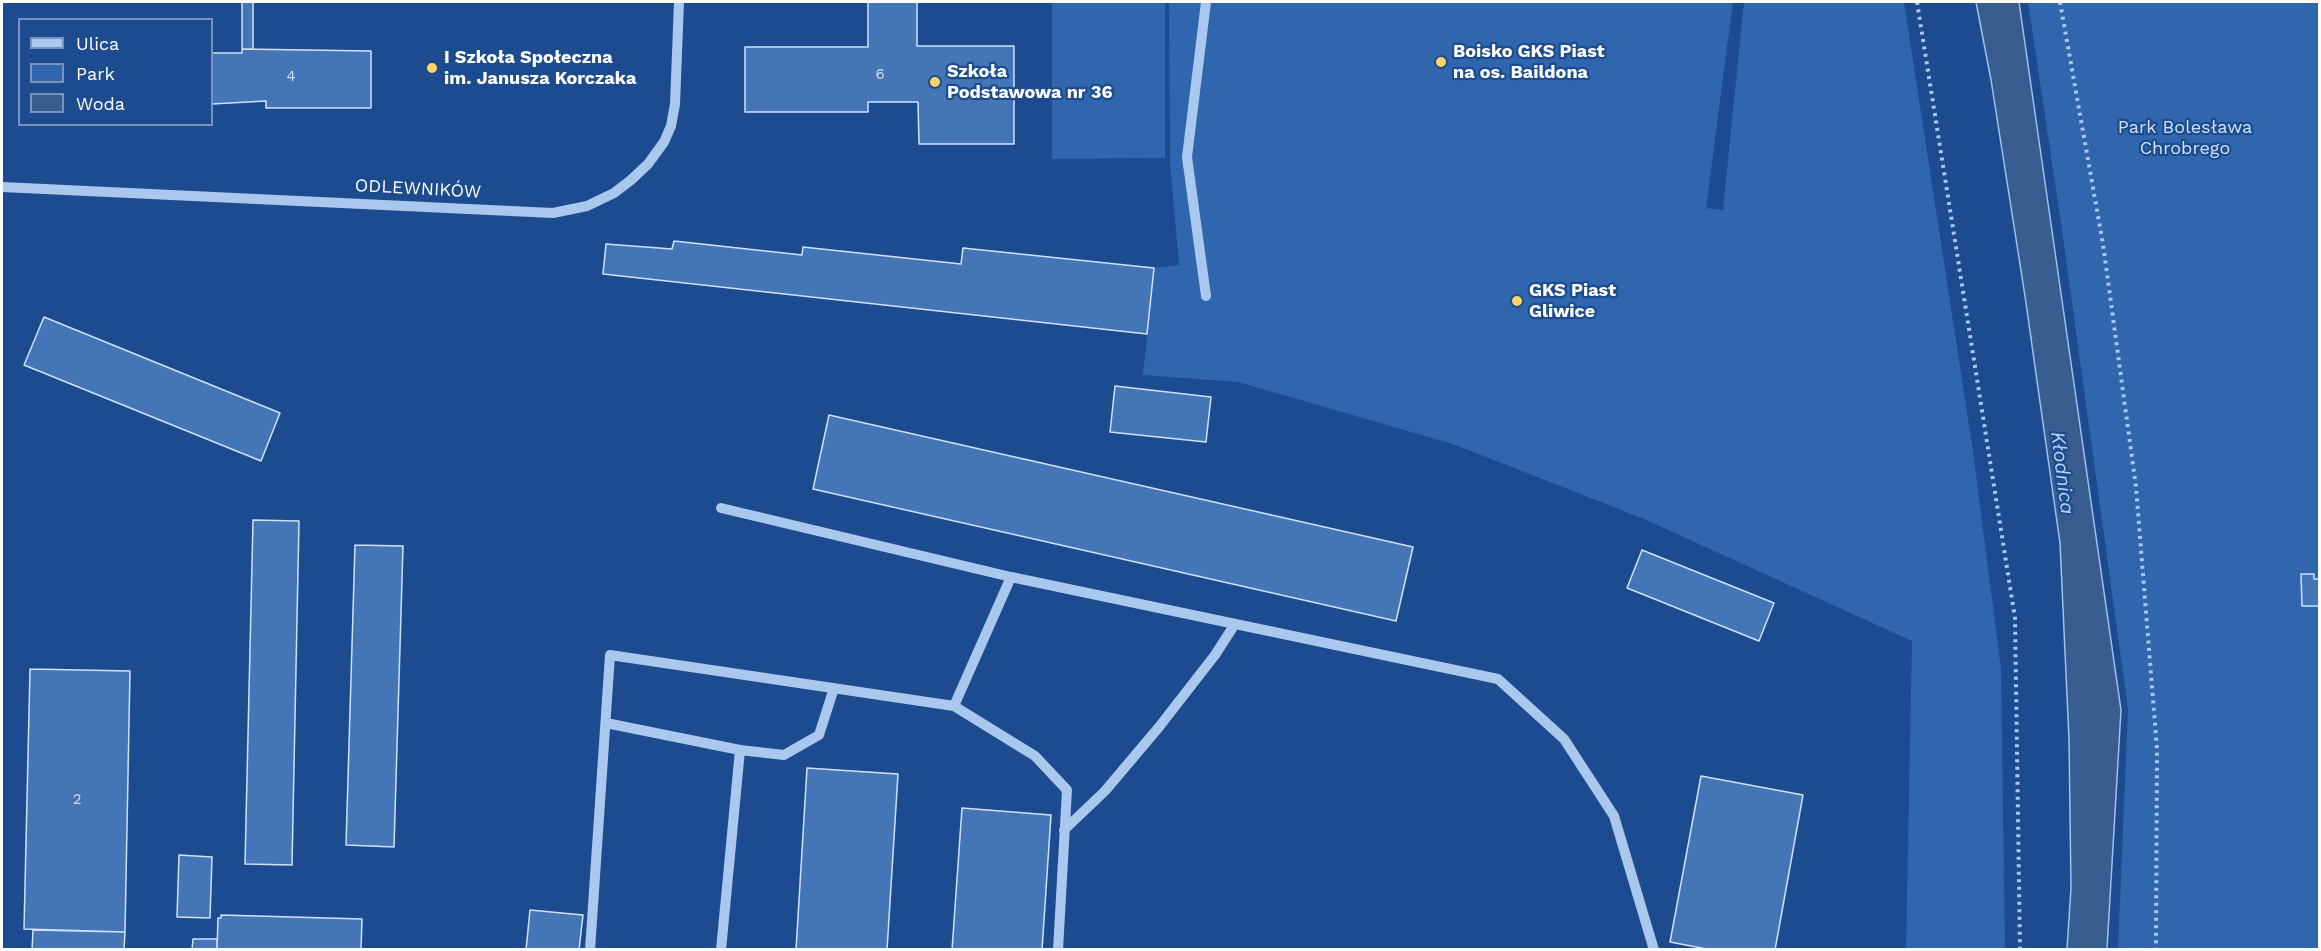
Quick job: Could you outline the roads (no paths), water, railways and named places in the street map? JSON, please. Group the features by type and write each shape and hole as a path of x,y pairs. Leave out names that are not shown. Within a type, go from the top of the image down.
{"street":[{"name":"ODLEWNIKÓW","path":"2,187 553,213 588,206 614,193 648,164 672,126 679,2"},
{"path":"1206,2 1187,158 1206,296"},
{"path":"721,508 1011,577 1498,679 1564,739 1614,816 1654,950"},
{"path":"954,706 1011,577"},
{"path":"1064,830 1105,791 1159,727 1215,655 1235,624"},
{"path":"590,950 610,655 954,706 1035,756 1067,790 1058,950"},
{"path":"606,723 740,750 784,755 819,735 834,688"},
{"path":"721,950 740,750"}],"water":[{"name":"Kłodnica","path":"1976,2 2019,2 2121,710 2107,949 2067,949 2071,888 2069,739 2060,543 2025,296 1991,80"}],"place":[{"name":"Boisko GKS Piast na os. Baildona","path":"1441,62"},
{"name":"I Szkoła Społeczna im. Janusza Korczaka","path":"432,68"},
{"name":"Szkoła Podstawowa nr 36","path":"935,82"},
{"name":"GKS Piast Gliwice","path":"1517,301"}],"park label":[{"name":"Park Bolesława Chrobrego","path":"2185,138"}]}
